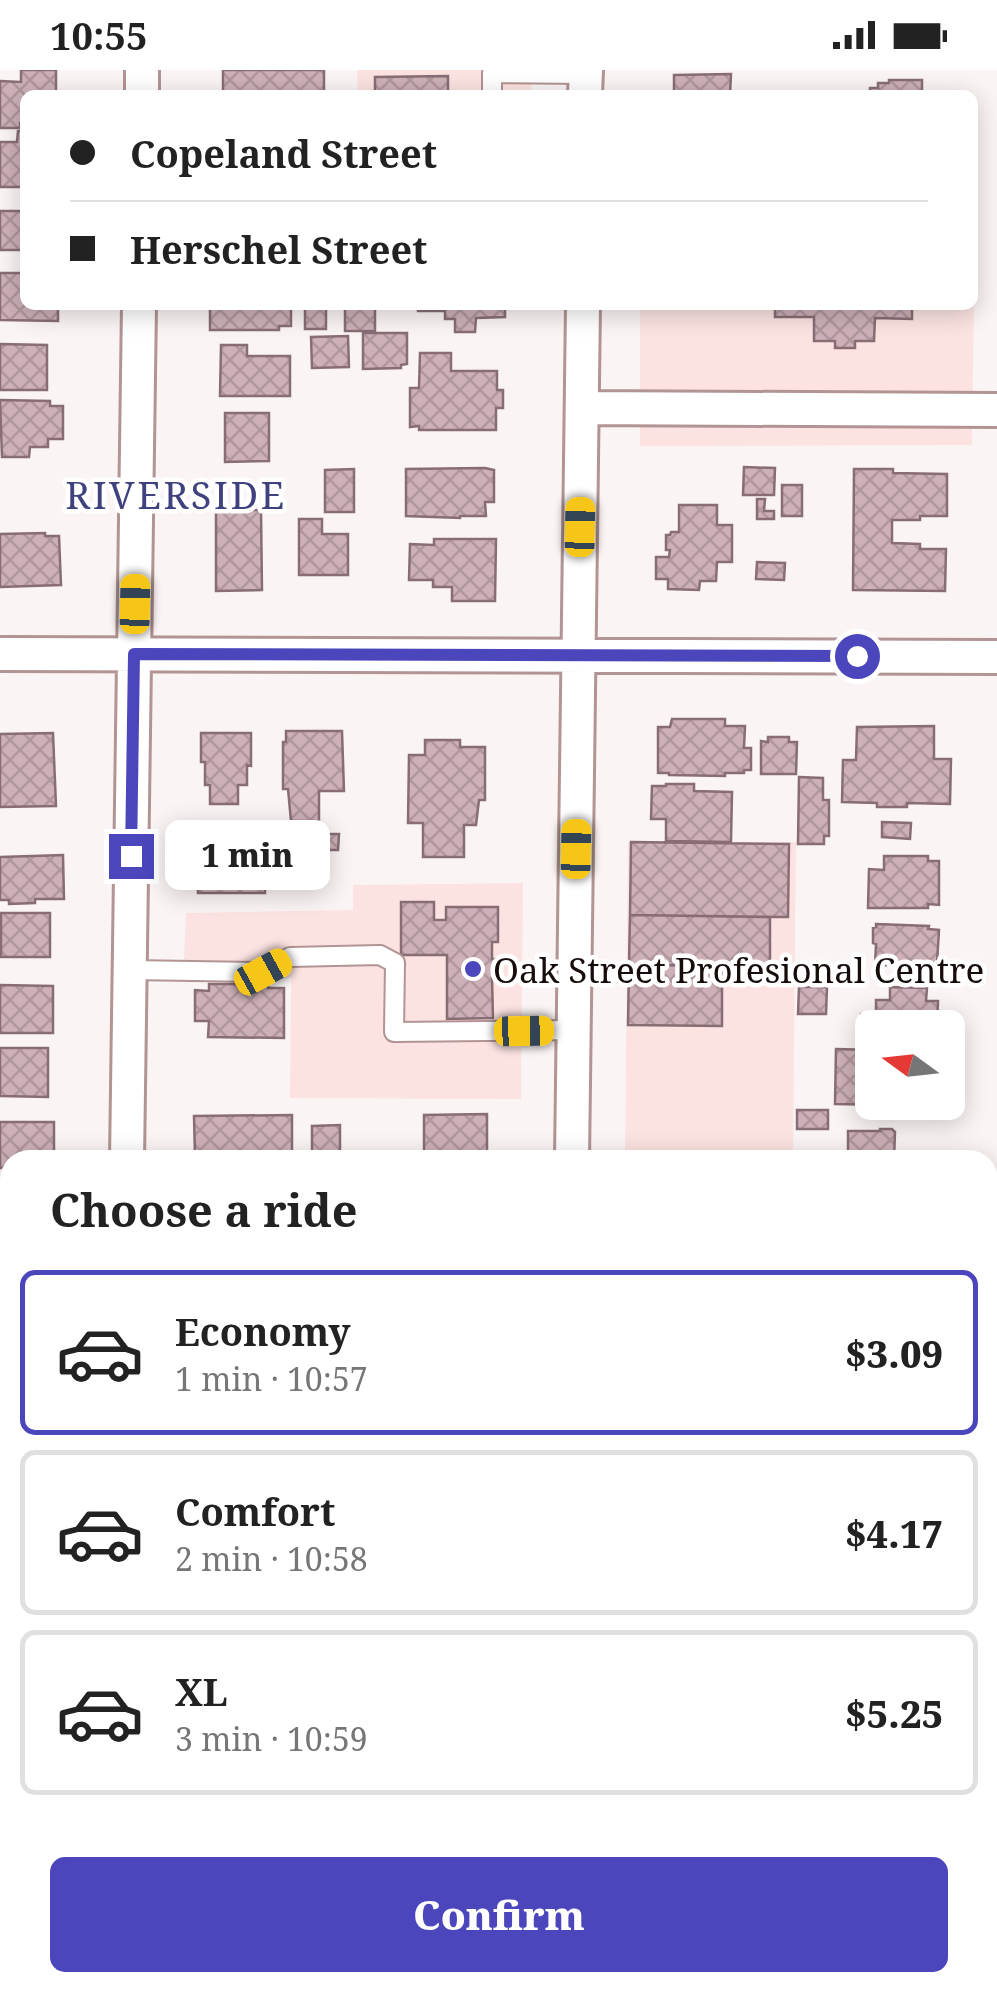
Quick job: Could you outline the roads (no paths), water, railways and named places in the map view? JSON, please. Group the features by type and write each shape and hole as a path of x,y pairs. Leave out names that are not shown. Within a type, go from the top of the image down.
{"street":[{"path":"128,1150 139,310"},
{"path":"572,1150 583,310"},
{"path":"582,408 997,410"},
{"path":"0,654 997,657"}],"lane":[{"path":"492,90 492,73 585,80"},
{"path":"130,970 263,972 290,957 380,954 395,963 394,1032 574,1030"}],"place":[{"name":"Oak Street Profesional Centre","path":"473,969"}],"district":[{"name":"RIVERSIDE","path":"176,494"}]}
